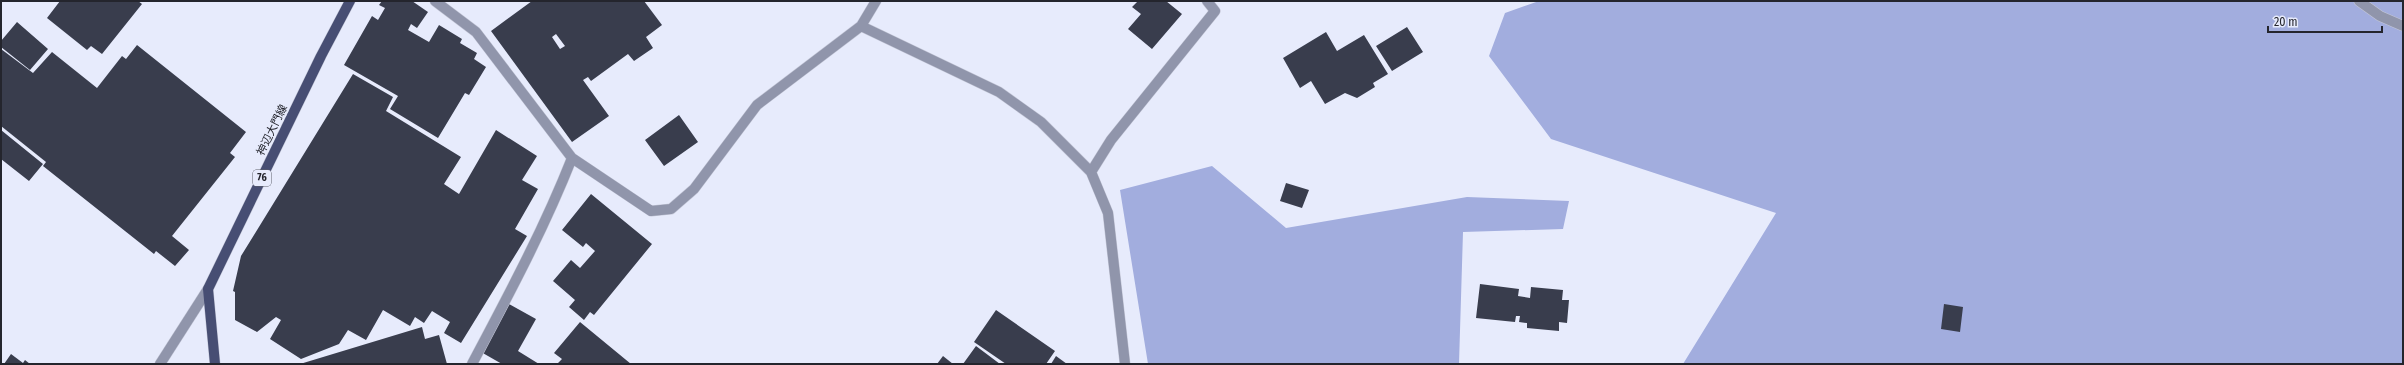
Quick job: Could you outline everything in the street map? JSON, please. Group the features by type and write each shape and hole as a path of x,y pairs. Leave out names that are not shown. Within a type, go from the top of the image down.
{"main road":[{"name":"神辺大門線","path":"208,289 321,56 350,1"},
{"path":"208,289 214,364"}],"street":[{"path":"435,1 476,32 572,158 651,211 671,209 694,189 757,105 862,26 876,1"},
{"path":"1091,172 1111,140 1215,12 1207,1"},
{"path":"2359,1 2380,16 2403,26"},
{"path":"862,26 999,92 1041,122 1091,172 1108,213 1125,364"},
{"path":"472,364 530,253 554,203 572,158"},
{"path":"160,364 208,289"}],"shaded area":[{"path":"1539,1 2403,1 2403,364 1683,364 1776,213 1551,139 1489,56 1505,13"},
{"path":"1212,166 1286,228 1467,197 1569,201 1563,229 1463,232 1459,364 1148,364 1120,190"}],"building":[{"path":"60,1 138,1 142,4 102,54 91,46 87,50 47,18"},
{"path":"382,1 412,1 428,12 417,28 411,24 408,30 429,42 439,25 462,39 460,43 477,53 474,59 486,67 469,95 465,93 438,138 390,109 398,96 344,65 372,16 378,20 385,8 379,5"},
{"path":"532,1 644,1 662,25 646,37 653,48 634,61 628,54 591,81 588,77 583,80 609,116 572,142 491,31","holes":["556,34 565,46 560,49 552,37"]},
{"path":"1138,1 1166,1 1182,14 1152,49 1128,29 1141,14 1132,7"},
{"path":"17,22 48,49 30,70 1,47 1,41"},
{"path":"1407,27 1423,52 1392,71 1376,46"},
{"path":"1326,32 1337,51 1364,35 1388,74 1373,83 1375,87 1357,98 1345,93 1325,104 1311,81 1300,88 1283,58"},
{"path":"137,45 246,132 230,153 235,157 172,236 189,250 175,266 156,251 154,254 43,166 46,162 1,126 1,49 33,73 52,52 97,88 122,56 126,59"},
{"path":"353,74 393,97 386,111 461,157 444,184 459,194 496,130 537,156 522,180 538,189 515,229 527,236 461,343 444,333 450,322 432,311 424,323 415,317 410,326 383,310 366,340 348,330 339,344 301,359 270,339 281,320 276,317 257,332 235,320 235,292 233,291 241,256"},
{"path":"679,115 698,142 664,166 645,140"},
{"path":"1,130 43,164 29,181 1,159"},
{"path":"1286,183 1309,190 1302,208 1280,201"},
{"path":"591,194 652,244 594,315 590,312 584,320 569,307 575,300 553,281 571,260 580,268 595,251 586,243 583,247 562,230"},
{"path":"1480,284 1519,289 1518,296 1530,298 1531,287 1563,290 1562,300 1569,300 1567,323 1559,322 1559,331 1527,328 1527,323 1519,322 1520,316 1516,316 1515,322 1476,318"},
{"path":"509,304 536,319 518,351 539,364 502,364 481,352"},
{"path":"1944,304 1963,307 1960,332 1941,329"},
{"path":"996,310 1055,351 1046,364 1006,364 974,342"},
{"path":"580,322 631,364 557,364 562,359 554,353"},
{"path":"422,327 425,339 439,335 447,364 300,364"},
{"path":"976,346 1000,364 963,364"},
{"path":"11,354 23,363 25,360 30,364 4,364"},
{"path":"943,356 953,364 937,364"},
{"path":"1056,356 1067,364 1051,364"}]}
